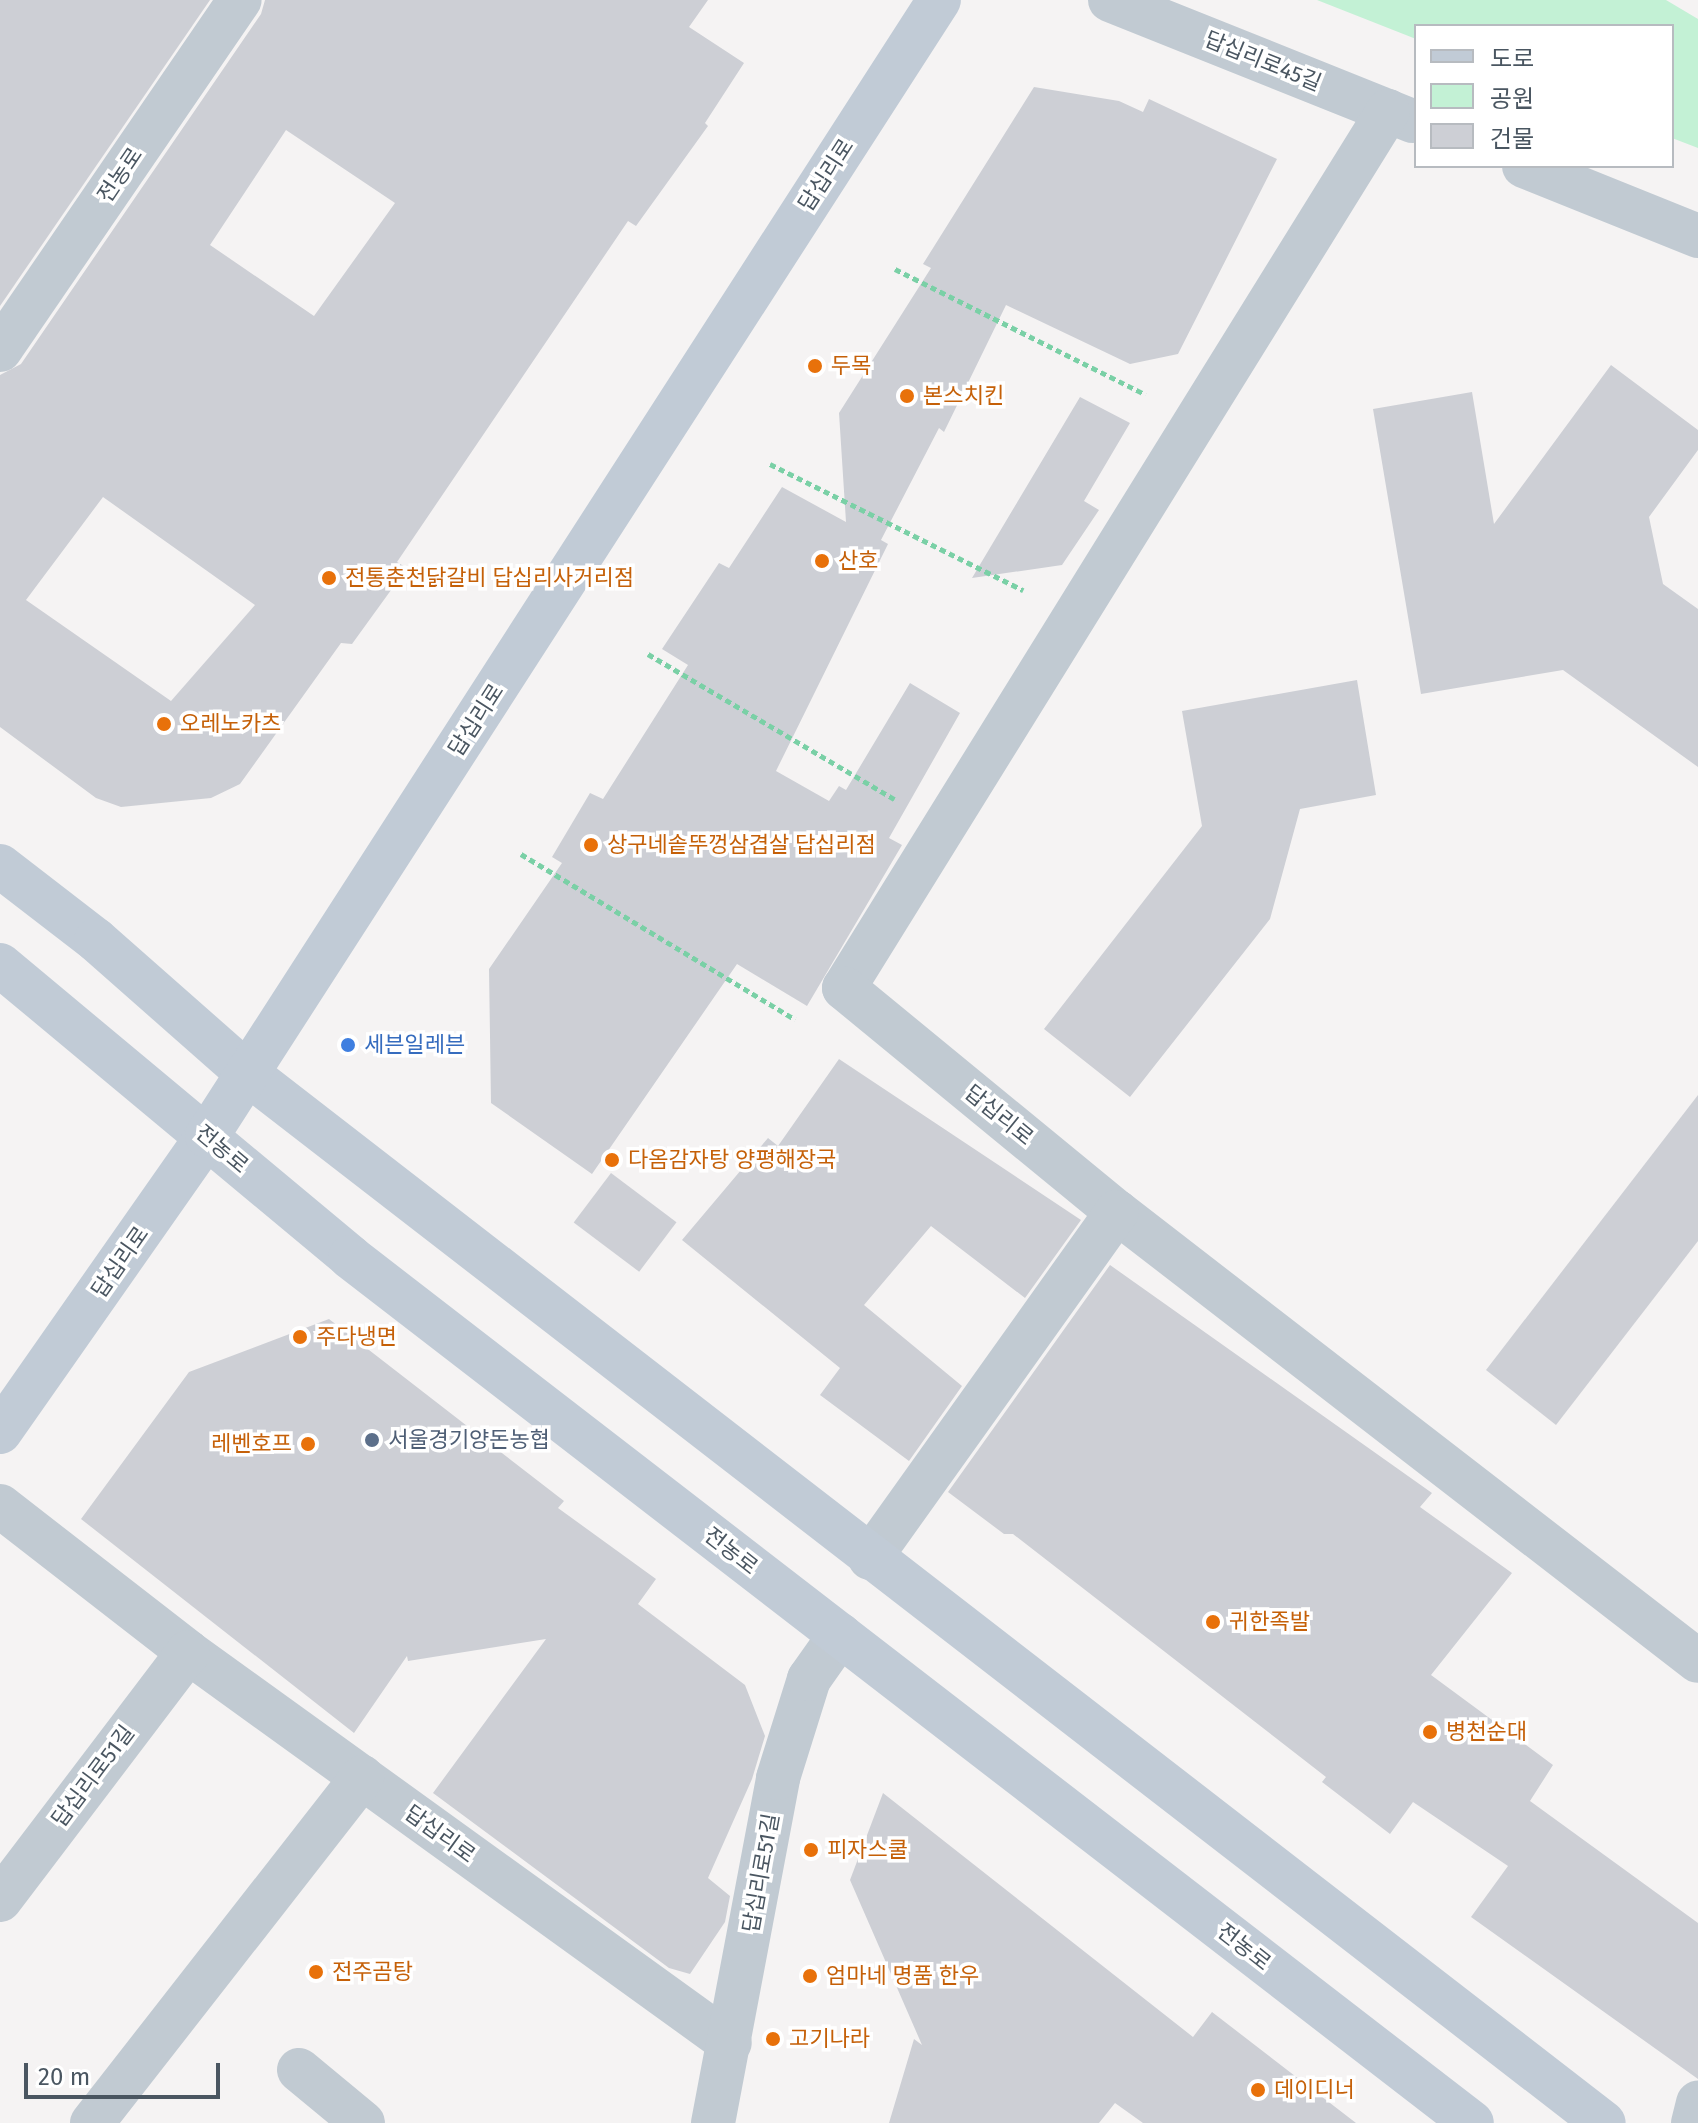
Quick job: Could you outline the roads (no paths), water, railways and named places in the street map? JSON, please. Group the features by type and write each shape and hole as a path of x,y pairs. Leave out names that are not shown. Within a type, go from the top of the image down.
{"main road":[{"name":"답십리로","path":"0,1432 248,1074 939,0"},
{"path":"0,866 96,940 248,1074 1604,2123"},
{"name":"전농로","path":"0,965 350,1257 1472,2123"}],"street":[{"name":"전농로","path":"0,350 240,0"},
{"name":"답십리로45길","path":"1110,0 1402,117"},
{"name":"답십리로","path":"1402,117 1196,419 844,988 1117,1212 1698,1661"},
{"path":"1529,168 1698,236"},
{"path":"870,1558 1117,1212"},
{"name":"답십리로","path":"0,1506 188,1652 730,2043"},
{"name":"답십리로51길","path":"713,2123 778,1778 809,1679 840,1635"},
{"name":"답십리로51길","path":"8,1872 188,1652"},
{"path":"92,2123 362,1777"},
{"path":"299,2070 363,2123"},
{"path":"1693,2123 1698,2103"}],"place":[{"name":"두목","path":"815,366"},
{"name":"본스치킨","path":"907,396"},
{"name":"산호","path":"822,561"},
{"name":"전통춘천닭갈비 답십리사거리점","path":"329,578"},
{"name":"오레노카츠","path":"164,724"},
{"name":"상구네솥뚜껑삼겹살 답십리점","path":"591,845"},
{"name":"세븐일레븐","path":"348,1045"},
{"name":"다옴감자탕 양평해장국","path":"612,1160"},
{"name":"주다냉면","path":"300,1337"},
{"name":"서울경기양돈농협","path":"372,1440"},
{"name":"레벤호프","path":"308,1444"},
{"name":"귀한족발","path":"1213,1622"},
{"name":"병천순대","path":"1430,1732"},
{"name":"피자스쿨","path":"811,1850"},
{"name":"전주곰탕","path":"316,1972"},
{"name":"엄마네 명품 한우","path":"810,1976"},
{"name":"고기나라","path":"773,2039"},
{"name":"데이디너","path":"1258,2090"}]}
